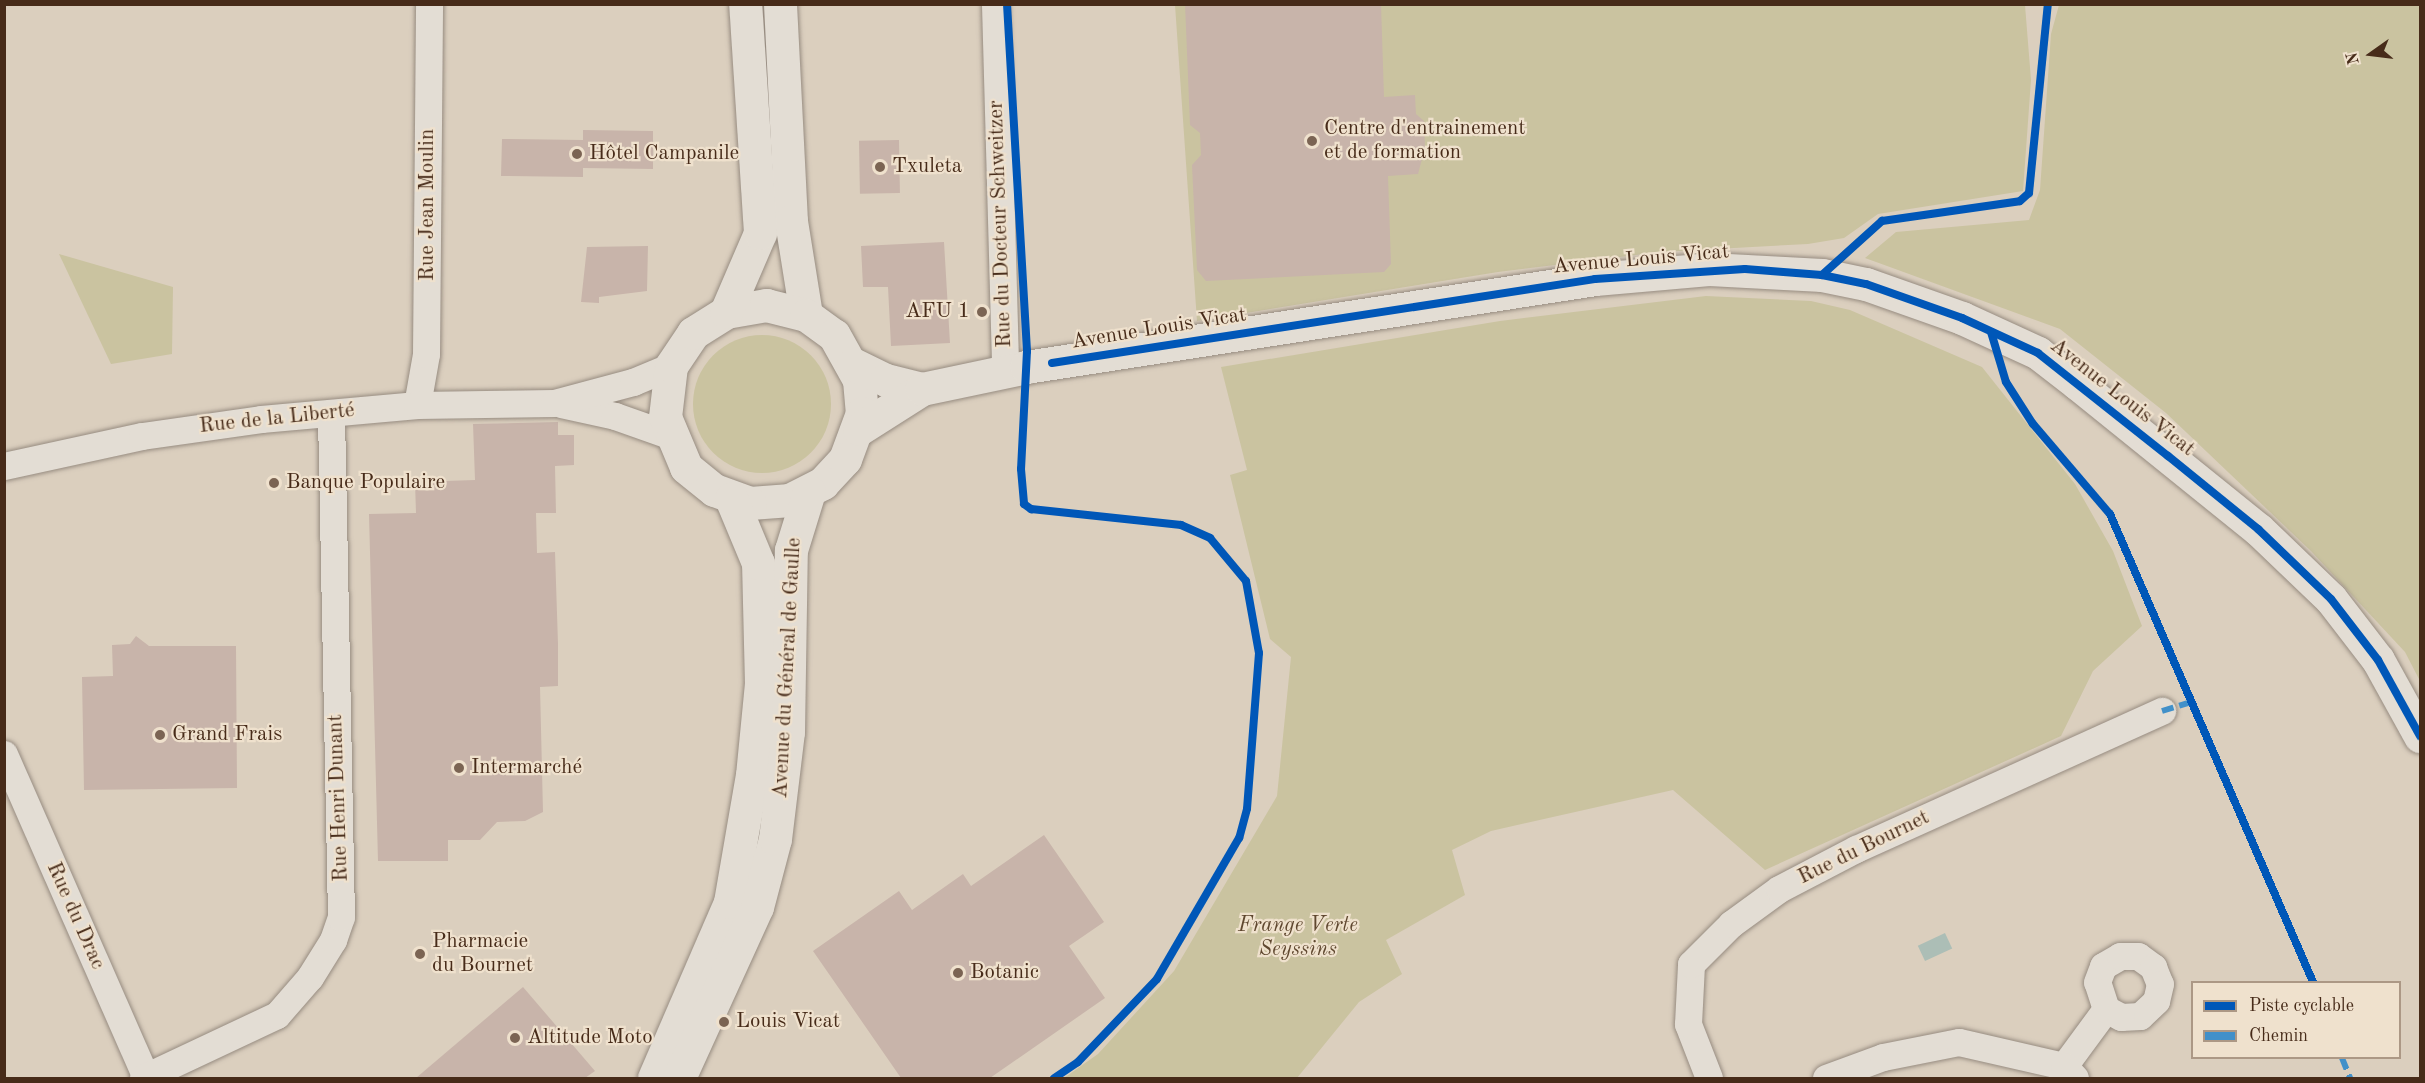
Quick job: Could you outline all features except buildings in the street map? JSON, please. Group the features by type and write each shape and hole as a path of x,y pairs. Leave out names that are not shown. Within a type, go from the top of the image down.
{"main road":[{"path":"726,312 750,265 762,220 745,4"},
{"path":"780,4 791,220 806,315"},
{"name":"Avenue Louis Vicat","path":"922,389 1005,371 1595,279 1745,269 1822,274 1866,284 1962,318 2038,353 2258,529 2331,599 2378,660 2421,736"},
{"path":"766,305 806,315 834,335 853,364 861,396 858,429 845,459 809,492 770,503 731,498 686,467 669,435 664,400 671,366 693,333 726,312 766,305"},
{"path":"853,364 886,380 922,389"},
{"path":"858,429 922,389"},
{"name":"Avenue du Général de Gaulle","path":"679,1078 757,907 775,839 787,763 791,550 809,492"},
{"name":"Avenue du Général de Gaulle","path":"654,1078 730,902 752,775 761,684 758,563 731,498"}],"street":[{"name":"Rue Jean Moulin","path":"417,405 426,354 429,4"},
{"name":"Rue du Docteur Schweitzer","path":"995,4 1005,371"},
{"name":"Rue de la Liberté","path":"554,403 633,382 671,366"},
{"name":"Rue de la Liberté","path":"4,466 142,436 417,405 554,403 615,416 669,435"},
{"name":"Rue Henri Dunant","path":"144,1078 277,1015 310,977 341,917 331,413"},
{"name":"Rue du Bournet","path":"1709,1078 1688,1024 1691,964 1731,924 1779,889 1856,849 2162,711"},
{"name":"Rue du Drac","path":"4,754 144,1078"},
{"path":"1826,1078 1883,1057 1959,1042 2070,1072 2106,1009"}],"green space":[{"path":"1175,5 2025,5 2031,80 2023,191 1878,214 1844,238 1808,244 1660,252 1498,272 1197,321"},
{"path":"2059,5 2420,5 2420,681 2405,652 2311,551 2166,413 2060,329 1865,258 1896,232 2029,220 2040,190 2051,34"},
{"path":"59,254 173,287 172,354 111,364"},
{"name":"Frange Verte Seyssins","path":"1706,296 1811,301 1850,310 1982,367 2075,484 2113,551 2142,626 2093,671 2061,736 1765,870 1673,790 1491,831 1452,850 1465,895 1386,940 1402,974 1359,1002 1297,1078 1064,1078 1098,1054 1174,971 1277,796 1291,657 1270,639 1230,475 1247,470 1221,367 1500,321"},
{"path":"762,335 788,341 800,347 810,356 819,366 825,378 831,404 825,430 819,442 810,452 800,461 788,467 762,473 736,467 724,461 714,452 705,442 699,430 693,404 699,378 705,366 714,356 724,347 736,341"}],"shaded area":[{"path":"1945,933 1952,948 1925,961 1918,946"}],"marked path":[{"path":"2162,711 2192,702"},
{"path":"2342,1059 2350,1078"}],"cycle path":[{"path":"1007,4 1027,351 1021,469 1024,504 1031,509 1181,525 1210,538 1246,581 1259,653 1247,809 1239,838 1157,979 1078,1062 1054,1078"},
{"path":"1822,275 1882,221 2020,201 2029,193 2048,4"},
{"path":"1052,363 1595,279 1745,269 1822,275 1866,284 1962,318 2038,353 2258,529 2331,599 2378,660 2420,736"},
{"path":"1991,332 2006,382 2033,424 2110,514 2313,981"}],"place":[{"name":"Centre d'entrainement et de formation","path":"1312,141"},
{"name":"Hôtel Campanile","path":"577,154"},
{"name":"Txuleta","path":"880,167"},
{"name":"AFU 1","path":"982,312"},
{"name":"Banque Populaire","path":"274,483"},
{"name":"Grand Frais","path":"160,735"},
{"name":"Intermarché","path":"459,768"},
{"name":"Pharmacie du Bournet","path":"420,954"},
{"name":"Botanic","path":"958,973"},
{"name":"Louis Vicat","path":"724,1022"},
{"name":"Altitude Moto","path":"515,1038"}]}
